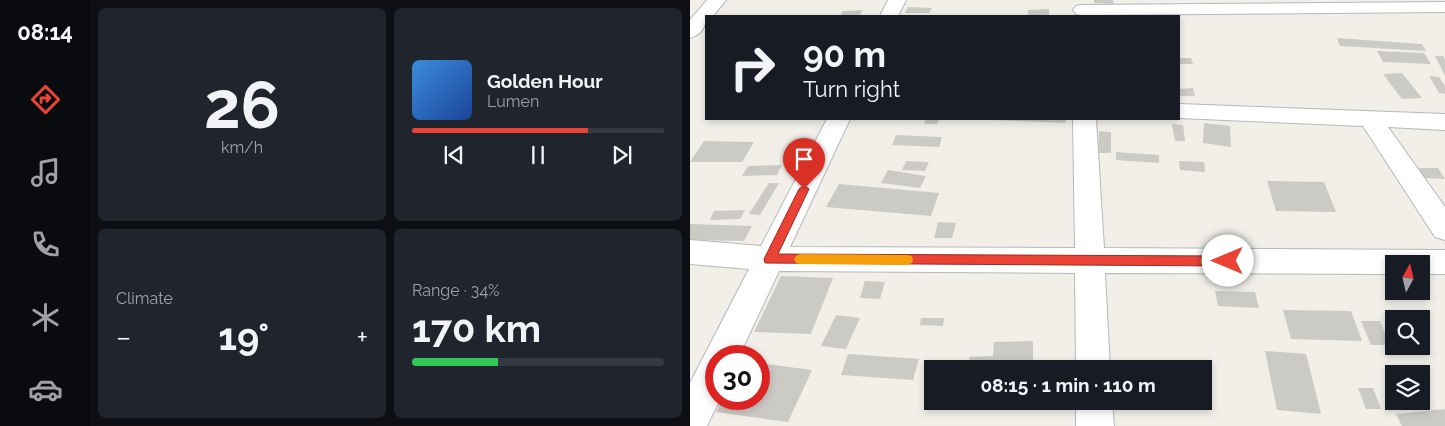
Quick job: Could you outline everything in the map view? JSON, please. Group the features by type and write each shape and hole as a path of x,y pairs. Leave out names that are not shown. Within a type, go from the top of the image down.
{"street":[{"path":"690,32 717,0"},
{"path":"890,15 897,0"},
{"path":"1082,9 1445,7"},
{"path":"1180,110 1445,122"},
{"path":"1370,119 1445,229"},
{"path":"727,345 838,120"},
{"path":"1085,120 1093,360"},
{"path":"690,252 770,259 1445,262"},
{"path":"690,422 705,391"},
{"path":"1094,410 1095,426"}],"building":[{"path":"1094,0 1113,0 1114,4 1094,3"},
{"path":"908,7 932,8 929,13 905,13"},
{"path":"1049,9 1049,15 1028,15 1028,10"},
{"path":"862,10 860,15 841,15 843,11"},
{"path":"1337,38 1422,44 1426,51 1340,46"},
{"path":"1377,51 1424,53 1431,64 1383,62"},
{"path":"1435,56 1443,56 1445,60 1445,76"},
{"path":"1180,58 1191,58 1193,64 1180,64"},
{"path":"1402,73 1422,98 1402,99 1383,74"},
{"path":"1429,76 1439,77 1445,86 1445,94 1439,93"},
{"path":"1193,88 1195,96 1180,96 1180,89"},
{"path":"926,120 939,120 937,124 924,124"},
{"path":"993,120 1066,120 1066,123"},
{"path":"1204,123 1230,126 1231,147 1203,143"},
{"path":"1172,124 1183,125 1185,141 1175,141"},
{"path":"1099,131 1111,132 1111,153 1098,153"},
{"path":"896,135 942,137 939,147 892,145"},
{"path":"704,141 754,142 742,162 690,162"},
{"path":"1116,152 1159,155 1159,163 1116,160"},
{"path":"906,161 929,162 925,171 902,170"},
{"path":"1179,161 1204,162 1205,172 1180,170"},
{"path":"782,165 777,175 742,176 748,166"},
{"path":"1419,168 1438,168 1445,179 1425,178"},
{"path":"888,170 926,176 920,188 881,183"},
{"path":"1267,181 1324,182 1336,212 1276,211"},
{"path":"769,183 779,183 760,215 749,214"},
{"path":"839,184 939,193 931,216 826,207"},
{"path":"745,210 740,219 710,220 714,211"},
{"path":"938,222 956,223 952,238 934,238"},
{"path":"690,224 752,226 744,241 690,240"},
{"path":"781,276 833,278 811,334 754,332"},
{"path":"865,281 885,282 880,299 860,298"},
{"path":"1215,291 1255,292 1259,308 1218,306"},
{"path":"1283,310 1351,311 1362,341 1291,339"},
{"path":"836,315 860,318 846,349 821,346"},
{"path":"921,318 944,318 943,326 920,325"},
{"path":"1361,321 1380,321 1385,333 1385,345 1371,345"},
{"path":"1033,341 1033,360 970,360 970,357 993,356 994,342"},
{"path":"1265,351 1306,354 1321,414 1277,410"},
{"path":"848,354 919,359 913,380 841,375"},
{"path":"770,364 812,370 788,422 716,412 717,410 770,410"},
{"path":"1358,388 1373,388 1381,409 1366,409"},
{"path":"1445,409 1445,426 1402,426 1396,414"}],"slow traffic":[{"path":"800,259 907,260"}],"route":[{"path":"804,189 770,259 1228,261"}]}
